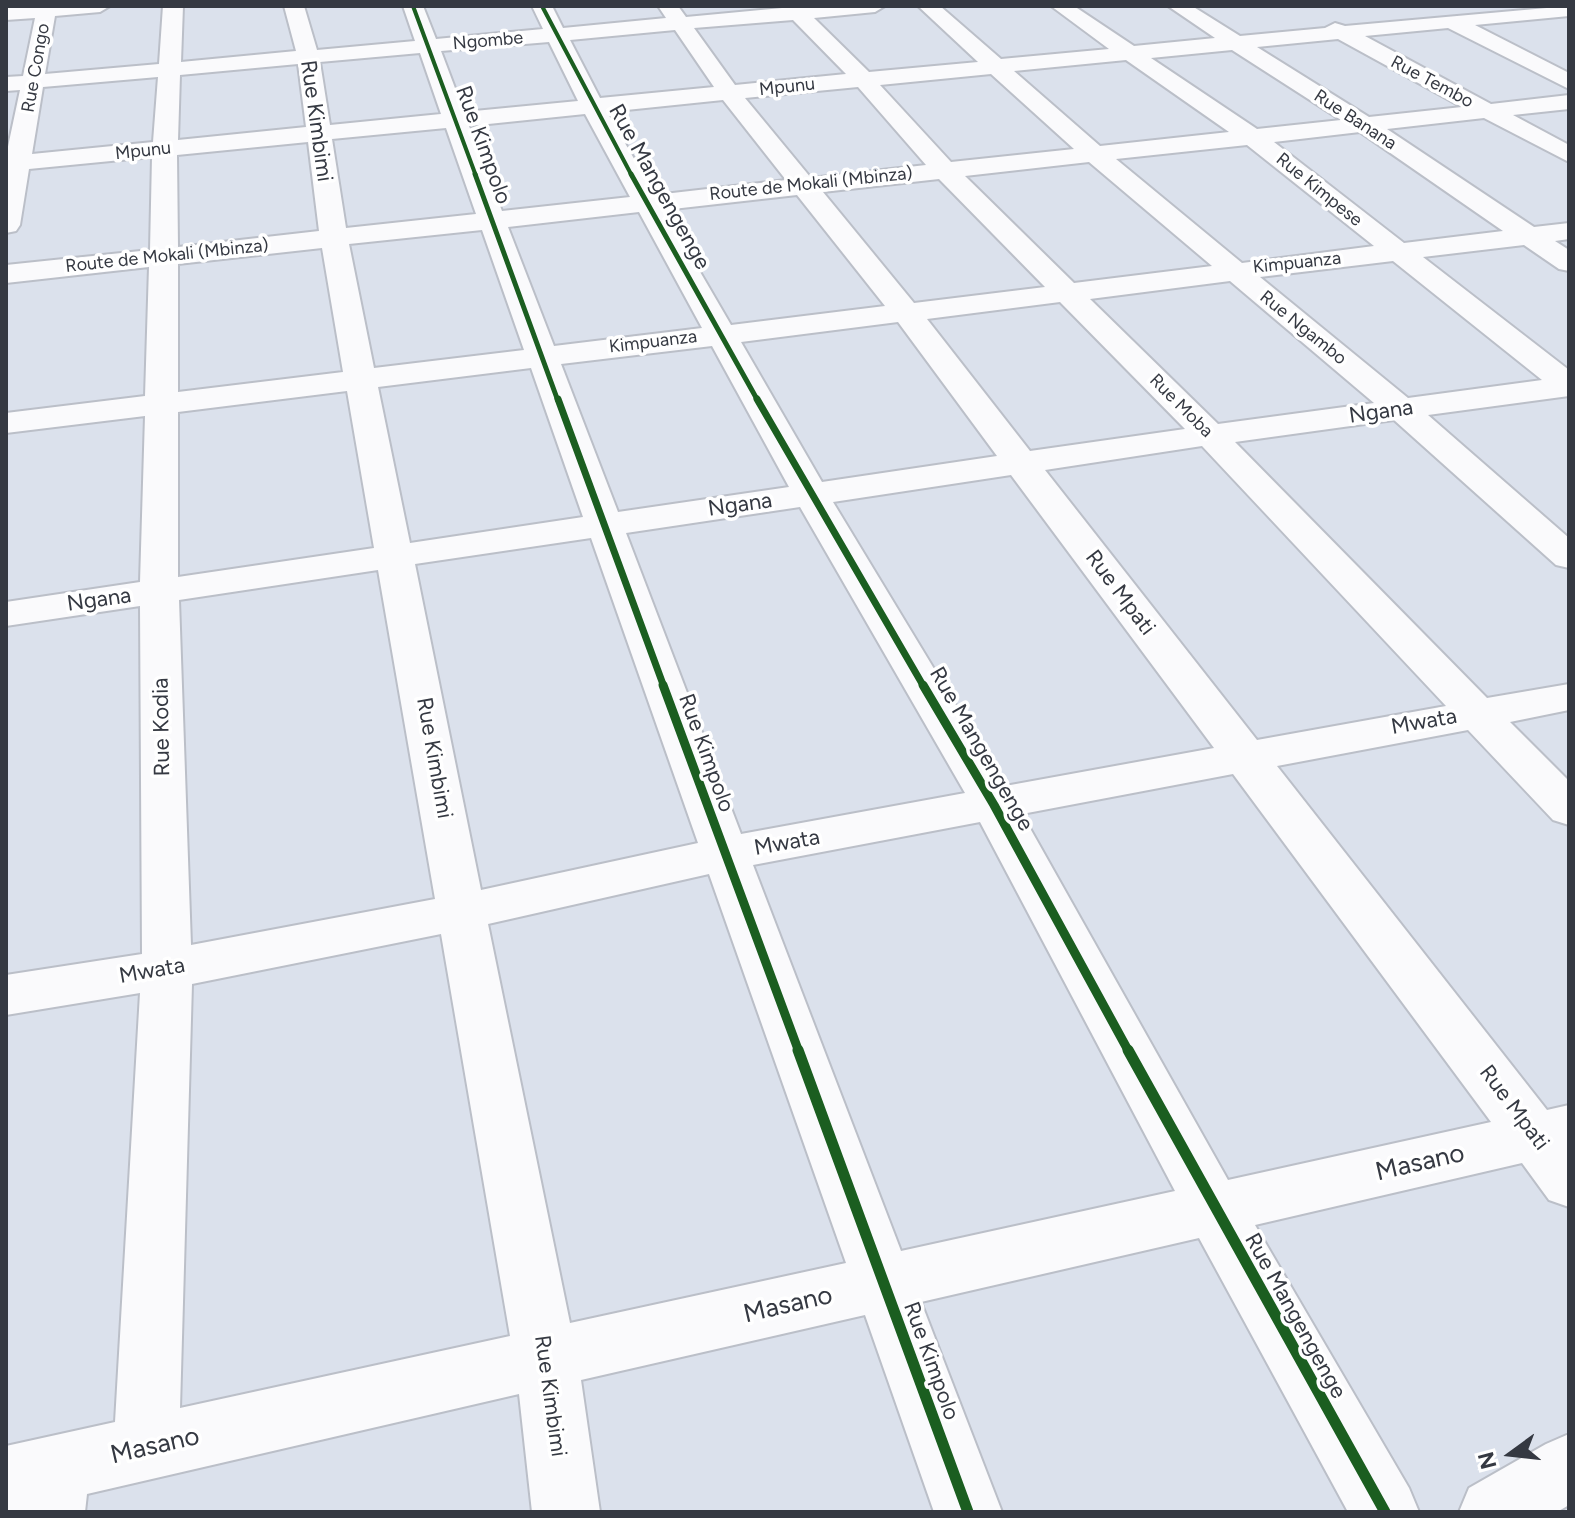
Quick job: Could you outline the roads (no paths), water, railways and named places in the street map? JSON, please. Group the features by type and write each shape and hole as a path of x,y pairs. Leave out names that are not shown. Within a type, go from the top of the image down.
{"street":[{"path":"6,14 47,8 100,6"},
{"name":"Rue Kodia","path":"146,1448 167,969 159,591 165,148 173,6"},
{"name":"Rue Kimbimi","path":"294,6 308,57 334,238 546,1359 566,1512"},
{"name":"Rue Kimpolo","path":"413,6 968,1512"},
{"name":"Ngombe","path":"6,84 430,46 550,20 875,6"},
{"name":"Rue Ngambo","path":"928,6 1093,153 1402,410 1569,557"},
{"name":"Rue Kimpese","path":"1061,6 1251,136 1569,386"},
{"name":"Rue Banana","path":"1178,6 1365,125 1569,263"},
{"path":"1417,6 1569,82"},
{"name":"Rue Congo","path":"6,225 12,163 35,82 47,8"},
{"name":"Rue Moba","path":"794,10 863,79 943,169 1210,435 1569,809"},
{"name":"Rue Tembo","path":"1307,12 1569,155"},
{"name":"Mpunu","path":"12,163 1555,12"},
{"name":"Rue Mpati","path":"674,15 729,93 905,311 1244,755 1558,1149"},
{"name":"Rue Mangengenge","path":"550,20 592,106 811,494 994,805 1214,1209 1385,1512"},
{"name":"Route de Mokali (Mbinza)","path":"6,274 1569,102"},
{"name":"Kimpuanza","path":"6,423 1569,231"},
{"name":"Ngana","path":"6,614 1210,435 1569,386"},
{"name":"Mwata","path":"6,995 167,969 462,912 724,854 1569,697"},
{"name":"Masano","path":"38,1487 146,1448 1214,1209 1558,1149"},
{"path":"1493,1512 1569,1467"}]}
